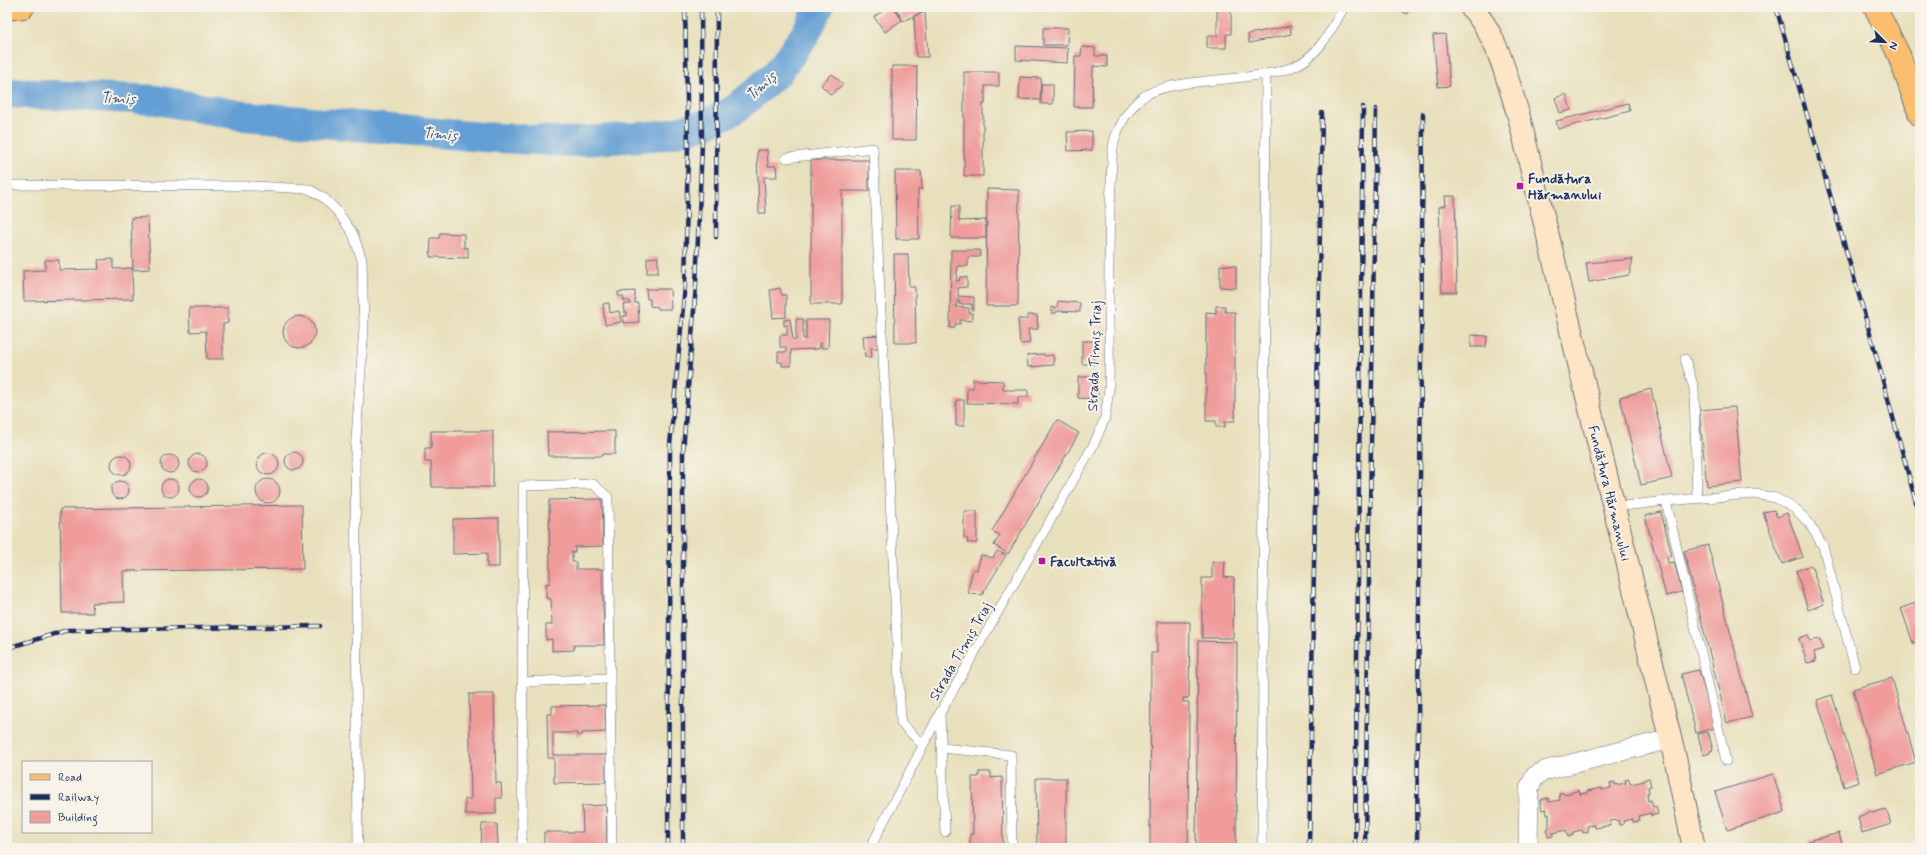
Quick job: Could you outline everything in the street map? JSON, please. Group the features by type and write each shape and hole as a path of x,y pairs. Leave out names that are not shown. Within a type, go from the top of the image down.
{"main road":[{"path":"7,10 23,7"},
{"name":"Fundătura Hărmanului","path":"1471,7 1481,19 1494,43 1519,117 1670,739 1694,848"},
{"path":"1876,7 1899,55 1920,113"}],"street":[{"path":"1528,848 1529,788 1535,776 1547,770 1670,739"}],"lane":[{"name":"Strada Timiș Triaj","path":"870,848 940,712 1090,451 1105,418 1109,389 1110,203 1114,139 1125,116 1140,99 1160,89 1266,75 1297,65 1312,55 1333,27 1344,7"},
{"path":"1262,848 1266,75"},
{"path":"786,158 873,148 901,723 923,745"},
{"path":"7,185 254,186 309,189 324,198 338,212 353,234 362,260 364,327 355,453 358,848"},
{"path":"1685,359 1694,388 1697,499"},
{"path":"522,848 523,486 593,484 608,497 612,848"},
{"path":"1613,508 1666,501 1755,494 1776,498 1795,509 1809,523 1823,546 1855,668"},
{"path":"1666,501 1726,761"},
{"path":"522,682 610,678"},
{"path":"940,712 946,832"},
{"path":"942,748 1011,755 1012,848"}],"building":[{"path":"888,7 893,7 902,20 885,32 874,17"},
{"path":"895,7 931,7 903,21"},
{"path":"1217,7 1231,7 1231,34 1226,34 1226,48 1207,48 1207,36 1217,36"},
{"path":"1394,7 1410,7 1407,14"},
{"path":"925,12 928,57 916,57 914,16"},
{"path":"1290,26 1291,34 1249,43 1248,34"},
{"path":"1043,28 1068,28 1067,45 1043,45"},
{"path":"1445,34 1450,86 1438,87 1433,35"},
{"path":"1016,46 1068,48 1067,63 1016,60"},
{"path":"1082,47 1095,48 1095,56 1107,56 1107,67 1093,66 1092,107 1074,107 1075,56 1081,56"},
{"path":"892,66 917,66 916,140 892,140"},
{"path":"964,72 999,72 999,86 985,86 985,104 983,104 983,176 964,176"},
{"path":"832,74 843,84 831,95 821,85"},
{"path":"1020,77 1041,78 1040,100 1019,99"},
{"path":"1041,84 1053,84 1053,104 1041,104"},
{"path":"1566,94 1571,110 1560,113 1555,98"},
{"path":"1628,103 1630,111 1558,129 1556,121"},
{"path":"1092,131 1092,150 1068,151 1067,132"},
{"path":"757,150 767,150 768,166 776,166 777,177 764,177 766,213 759,213"},
{"path":"811,160 869,160 869,191 842,191 842,304 811,304"},
{"path":"895,171 921,171 922,189 918,189 919,239 896,239"},
{"path":"987,189 1019,190 1018,306 986,306"},
{"path":"1445,196 1455,196 1457,292 1442,292 1439,207 1446,205"},
{"path":"952,206 959,206 959,221 986,220 986,238 951,238"},
{"path":"148,217 150,269 133,270 131,218"},
{"path":"440,233 464,234 464,248 468,248 468,258 430,257 431,238 439,238"},
{"path":"951,250 980,250 980,257 968,257 968,266 958,266 956,281 959,281 960,277 967,277 967,287 958,288 958,296 974,297 974,310 972,310 972,304 959,304 959,301 957,301 956,307 969,308 969,313 972,313 972,321 960,320 960,324 955,324 955,328 950,328"},
{"path":"894,254 908,254 909,287 915,287 916,343 895,343"},
{"path":"658,257 658,273 647,273 647,258"},
{"path":"113,259 113,269 132,268 133,299 24,301 23,271 45,270 45,260 59,260 59,270 99,269 98,260"},
{"path":"1633,259 1629,275 1589,282 1586,263"},
{"path":"1220,265 1236,266 1236,288 1220,287"},
{"path":"780,288 782,295 786,295 786,317 773,318 770,290"},
{"path":"646,289 670,289 671,309 658,309 658,307 650,306 650,299 647,299"},
{"path":"635,291 635,303 638,303 639,322 623,323 623,316 627,316 627,312 624,312 623,304 631,304 630,301 624,301 623,296 618,296 618,292"},
{"path":"1058,301 1080,303 1080,312 1059,311 1053,314 1051,308 1057,307"},
{"path":"609,303 610,313 619,311 621,322 605,325 603,304"},
{"path":"1216,306 1225,306 1225,312 1235,312 1235,421 1225,421 1225,427 1216,427 1216,421 1206,421 1206,312 1216,313"},
{"path":"189,308 228,308 228,323 223,324 223,359 207,359 206,331 190,332"},
{"path":"1028,315 1037,315 1038,329 1028,329 1030,343 1020,344 1018,319 1028,319"},
{"path":"299,316 308,319 312,323 315,332 312,341 308,345 299,348 290,345 286,341 283,332 286,323 290,319"},
{"path":"790,319 793,340 796,340 796,319 803,319 803,339 806,339 806,320 829,320 828,348 821,348 821,343 819,343 819,349 791,350 791,366 782,366 782,362 778,362 778,352 786,352 786,347 780,347 780,335 787,335 787,325 784,326 784,320"},
{"path":"880,335 880,348 871,348 872,357 865,357 863,336"},
{"path":"1471,335 1487,336 1486,347 1471,347"},
{"path":"1082,341 1094,341 1094,364 1082,364"},
{"path":"1044,354 1045,356 1053,355 1054,365 1028,367 1027,355"},
{"path":"1078,377 1097,377 1098,399 1078,398"},
{"path":"973,380 1003,381 1003,390 1028,390 1028,397 1018,397 1018,404 967,403 967,388 973,388"},
{"path":"1651,389 1672,478 1641,485 1620,397"},
{"path":"956,400 964,400 964,426 956,426"},
{"path":"1735,407 1742,482 1707,486 1699,410"},
{"path":"1057,420 1079,433 1008,554 994,545 1000,535 992,531"},
{"path":"431,431 493,431 493,487 432,487 431,462 425,462 425,448 431,448"},
{"path":"615,431 615,454 602,454 602,456 548,456 547,432"},
{"path":"290,452 298,452 303,457 301,468 298,470 290,470 285,465 285,457"},
{"path":"264,453 272,453 279,460 279,468 272,475 264,475 257,468 257,460"},
{"path":"194,454 202,454 207,459 205,470 202,472 194,472 189,467 189,459"},
{"path":"121,455 128,458 131,465 128,472 121,475 114,472 111,465 114,458"},
{"path":"166,455 174,455 179,460 177,471 174,473 166,473 161,468 161,460"},
{"path":"166,479 174,479 179,484 177,495 174,497 166,497 161,492 161,484"},
{"path":"195,479 203,479 208,484 206,495 203,497 195,497 190,492 190,484"},
{"path":"268,479 276,483 280,491 276,499 268,503 260,499 256,491 260,483"},
{"path":"116,481 124,481 129,486 127,497 124,499 116,499 111,494 111,486"},
{"path":"602,499 603,546 575,547 575,552 572,552 572,562 576,562 576,569 602,569 604,645 574,645 574,650 552,651 552,639 546,640 546,625 552,625 551,599 546,598 546,584 550,583 549,500"},
{"path":"302,505 303,569 123,571 124,602 92,603 93,613 62,613 60,509"},
{"path":"1774,510 1777,517 1787,513 1803,557 1782,564 1763,512"},
{"path":"964,511 977,511 977,543 967,543 968,539 964,538"},
{"path":"1661,512 1672,556 1667,557 1668,563 1674,562 1682,592 1666,596 1645,516"},
{"path":"499,518 499,567 487,567 487,553 453,554 453,519"},
{"path":"1708,545 1752,717 1727,723 1684,551"},
{"path":"997,551 1006,555 982,595 969,594 968,589 973,569 977,570 981,555 993,558"},
{"path":"1212,562 1225,562 1224,577 1234,578 1233,638 1202,638 1202,578 1212,578"},
{"path":"1811,565 1824,604 1808,610 1796,571"},
{"path":"1916,603 1920,620 1920,641 1913,643 1901,608"},
{"path":"1157,622 1190,622 1189,698 1183,698 1183,702 1189,702 1188,848 1150,848 1151,653 1157,653"},
{"path":"1808,635 1810,641 1820,639 1823,649 1814,652 1816,661 1807,663 1799,638"},
{"path":"1198,641 1237,642 1236,848 1196,848"},
{"path":"1699,670 1715,728 1696,733 1681,674"},
{"path":"1892,678 1916,762 1877,774 1853,689"},
{"path":"469,694 494,694 496,783 501,783 502,798 496,798 496,814 465,814 465,799 471,799"},
{"path":"1832,695 1859,782 1844,787 1817,700"},
{"path":"605,705 606,732 582,733 582,735 577,736 577,733 553,733 553,755 606,755 606,782 554,783 554,758 548,758 547,714 552,714 552,706"},
{"path":"1708,732 1713,750 1710,751 1710,753 1703,755 1698,734"},
{"path":"979,772 991,772 991,778 1002,777 1003,848 970,848 970,834 973,834 972,777 979,777"},
{"path":"1773,774 1785,812 1727,830 1715,792"},
{"path":"1036,778 1066,778 1066,848 1037,848"},
{"path":"1649,778 1651,786 1648,787 1648,801 1651,800 1653,807 1656,806 1658,814 1651,816 1651,813 1638,816 1639,821 1633,822 1633,819 1623,821 1624,824 1619,825 1618,820 1610,821 1611,825 1595,828 1594,825 1587,826 1588,832 1583,833 1582,830 1573,832 1573,835 1568,837 1566,830 1553,833 1553,836 1548,837 1547,829 1549,828 1549,814 1547,815 1546,809 1542,810 1540,800 1548,798 1549,802 1560,800 1559,794 1564,793 1565,795 1579,790 1580,794 1587,793 1587,791 1611,788 1610,783 1615,782 1615,785 1626,783 1625,780 1629,779 1630,784 1645,781 1645,779"},
{"path":"606,805 607,848 544,848 544,832 583,832 582,806"},
{"path":"1886,809 1891,824 1862,833 1858,817 1871,811 1872,813"},
{"path":"482,824 497,824 498,848 481,848"},
{"path":"1839,833 1843,848 1810,848 1808,841"}],"waterway":[{"name":"Timiș","path":"7,93 157,100 244,116 482,137 570,142 665,135 706,124 737,108 777,73 805,35 819,7"}],"railway":[{"path":"668,848 670,445 685,286 688,149 685,7"},
{"path":"683,848 683,452 696,285 702,144 701,7"},
{"path":"716,237 717,7"},
{"path":"1776,7 1873,344 1920,517"},
{"path":"1355,848 1363,107"},
{"path":"1365,848 1376,109"},
{"path":"1309,848 1322,113"},
{"path":"1417,848 1423,114"},
{"path":"7,648 68,630 320,626"}],"place":[{"name":"Fundătura Hărmanului","path":"1520,186"},
{"name":"Facultativă","path":"1042,561"}]}
